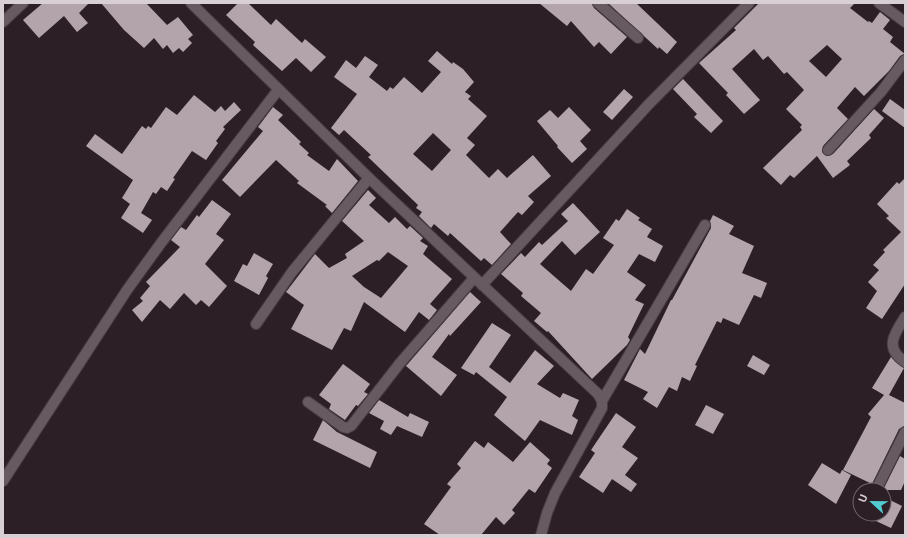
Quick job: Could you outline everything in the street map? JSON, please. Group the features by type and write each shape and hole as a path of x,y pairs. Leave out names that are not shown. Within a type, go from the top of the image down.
{"street":[{"path":"3,22 23,3"},
{"path":"192,3 278,90 474,278 592,388 602,401"},
{"path":"598,3 638,38"},
{"path":"482,285 649,104 749,3"},
{"path":"879,3 905,22"},
{"path":"828,150 881,92 905,60"},
{"path":"3,481 128,290 170,231 278,90"},
{"path":"256,324 292,272 369,178"},
{"path":"541,535 547,513 555,493 598,416 602,408 602,401 705,225"},
{"path":"308,402 343,427 348,428 351,426 400,363 474,278"},
{"path":"905,317 894,333 892,342 894,351 899,358 905,362"},
{"path":"880,482 905,432"}],"building":[{"path":"43,3 89,3 79,13 88,23 77,32 64,16 39,38 23,20"},
{"path":"101,3 146,3 167,25 178,17 193,35 188,39 192,43 183,52 179,48 173,53 167,45 163,49 154,38 144,48 124,30"},
{"path":"238,3 248,3 271,25 276,19 302,43 305,39 326,57 311,72 296,58 282,71 253,45 255,42 226,15"},
{"path":"539,3 592,3 594,8 627,37 611,54 599,42 594,47 571,21 567,26"},
{"path":"608,3 636,3 677,42 667,54 659,47 658,49"},
{"path":"759,3 855,3 850,8 868,22 869,21 872,23 880,12 890,20 883,29 893,37 890,42 905,54 900,56 889,71 864,96 855,87 837,108 848,119 823,146 822,152 827,156 833,154 874,109 884,118 869,135 871,138 847,161 850,165 833,178 817,156 794,178 790,175 781,185 763,168 802,130 800,127 802,125 786,109 804,90 787,72 784,74 768,56 763,60 754,49 732,69 760,100 744,114 726,95 728,93 699,63 736,30 734,28","holes":["827,45 842,59 826,77 809,61"]},
{"path":"437,51 452,64 453,62 463,69 474,82 465,92 471,96 468,99 487,116 467,138 475,145 466,155 489,178 498,169 507,178 533,155 551,176 528,196 534,202 522,215 518,212 500,232 511,244 492,265 484,258 481,261 450,233 448,236 434,224 431,228 419,216 422,212 416,208 418,205 368,157 371,155 344,130 339,135 331,128 357,94 334,77 346,60 356,68 365,56 378,65 369,77 387,91 390,87 393,89 404,77 422,93 441,72 428,61","holes":["433,133 451,150 432,171 413,154"]},
{"path":"683,79 723,121 711,133 694,117 697,114 673,89"},
{"path":"624,89 633,97 612,120 603,112"},
{"path":"194,95 215,112 221,106 225,111 234,102 241,110 223,127 225,129 216,141 218,143 206,160 192,151 173,178 175,179 167,191 161,187 156,194 153,192 141,213 152,220 143,233 121,218 130,204 122,198 133,180 86,146 95,134 122,154 142,126 146,129 148,126 151,128 166,107 177,115"},
{"path":"890,99 905,110 905,128 882,111"},
{"path":"273,107 283,115 278,120 301,142 299,144 309,153 307,155 329,171 337,159 358,181 332,213 325,206 327,205 297,183 299,181 276,160 240,197 222,180 263,131 258,127"},
{"path":"569,107 591,130 580,141 587,149 572,163 557,147 558,146 537,121 550,110 558,118"},
{"path":"905,178 905,284 882,319 866,308 877,291 868,282 879,270 873,265 885,252 883,250 901,232 886,218 889,216 877,204 897,182 899,184"},
{"path":"368,190 376,198 369,205 389,223 395,217 407,229 410,226 423,238 420,241 428,246 423,254 452,279 430,304 437,310 429,320 419,312 405,332 364,302 351,331 344,328 332,350 291,329 304,305 286,292 315,254 329,268 347,258 345,254 364,241 342,221","holes":["388,252 408,266 381,298 364,287 352,276 377,260 379,261"]},
{"path":"212,200 231,214 216,234 224,240 205,264 227,286 209,307 201,300 196,305 184,293 170,309 160,300 142,322 132,310 143,301 140,298 150,286 146,282 180,247 171,240 181,227 186,230 197,215 199,217"},
{"path":"573,203 600,232 575,255 562,241 540,264 571,291 586,269 593,274 614,245 603,238 616,219 619,221 627,209 640,218 638,220 652,229 647,237 663,246 655,262 639,254 627,272 646,285 635,300 644,304 628,337 630,340 627,345 592,379 548,331 547,332 534,321 541,313 521,296 523,293 501,274 521,253 525,257 539,242 542,245 568,221 561,214"},
{"path":"713,215 734,226 729,234 754,246 742,273 767,283 761,298 754,295 739,325 723,318 721,323 717,321 695,365 697,366 690,381 682,377 677,391 669,387 657,408 643,399 648,392 624,380 640,349 645,354 671,300 711,228 710,221"},
{"path":"254,253 273,264 266,276 268,278 259,295 234,281 243,264 247,266"},
{"path":"470,292 481,302 450,336 449,334 432,357 457,375 441,396 406,366"},
{"path":"492,323 511,335 489,367 510,383 535,350 554,366 537,384 560,398 563,393 579,400 572,416 578,420 572,435 540,420 525,441 494,415 507,397 476,372 474,375 461,368"},
{"path":"753,355 770,365 764,375 747,366"},
{"path":"891,357 904,368 889,395 905,403 905,426 899,429 873,482 868,482 843,470 871,417 868,414 884,395 872,388"},
{"path":"343,364 370,384 364,392 368,394 358,406 356,405 345,420 329,409 331,404 319,395"},
{"path":"379,400 408,417 410,413 429,422 422,437 397,426 391,435 380,429 384,421 369,413"},
{"path":"706,405 724,414 713,434 695,425"},
{"path":"616,413 636,427 622,447 638,458 625,475 637,484 631,492 612,479 603,493 579,477 595,453 591,450"},
{"path":"323,420 337,432 377,452 370,468 313,440"},
{"path":"475,441 484,448 488,442 513,462 530,442 550,460 547,464 552,468 535,493 529,489 512,510 515,513 504,525 496,517 481,535 440,535 424,524 451,487 447,484 461,468 457,464"},
{"path":"900,456 905,459 905,481 901,490 892,490 892,482 887,482"},
{"path":"822,463 840,474 842,470 851,475 836,504 808,485"},
{"path":"892,501 902,506 891,528 878,522 892,522"}]}
